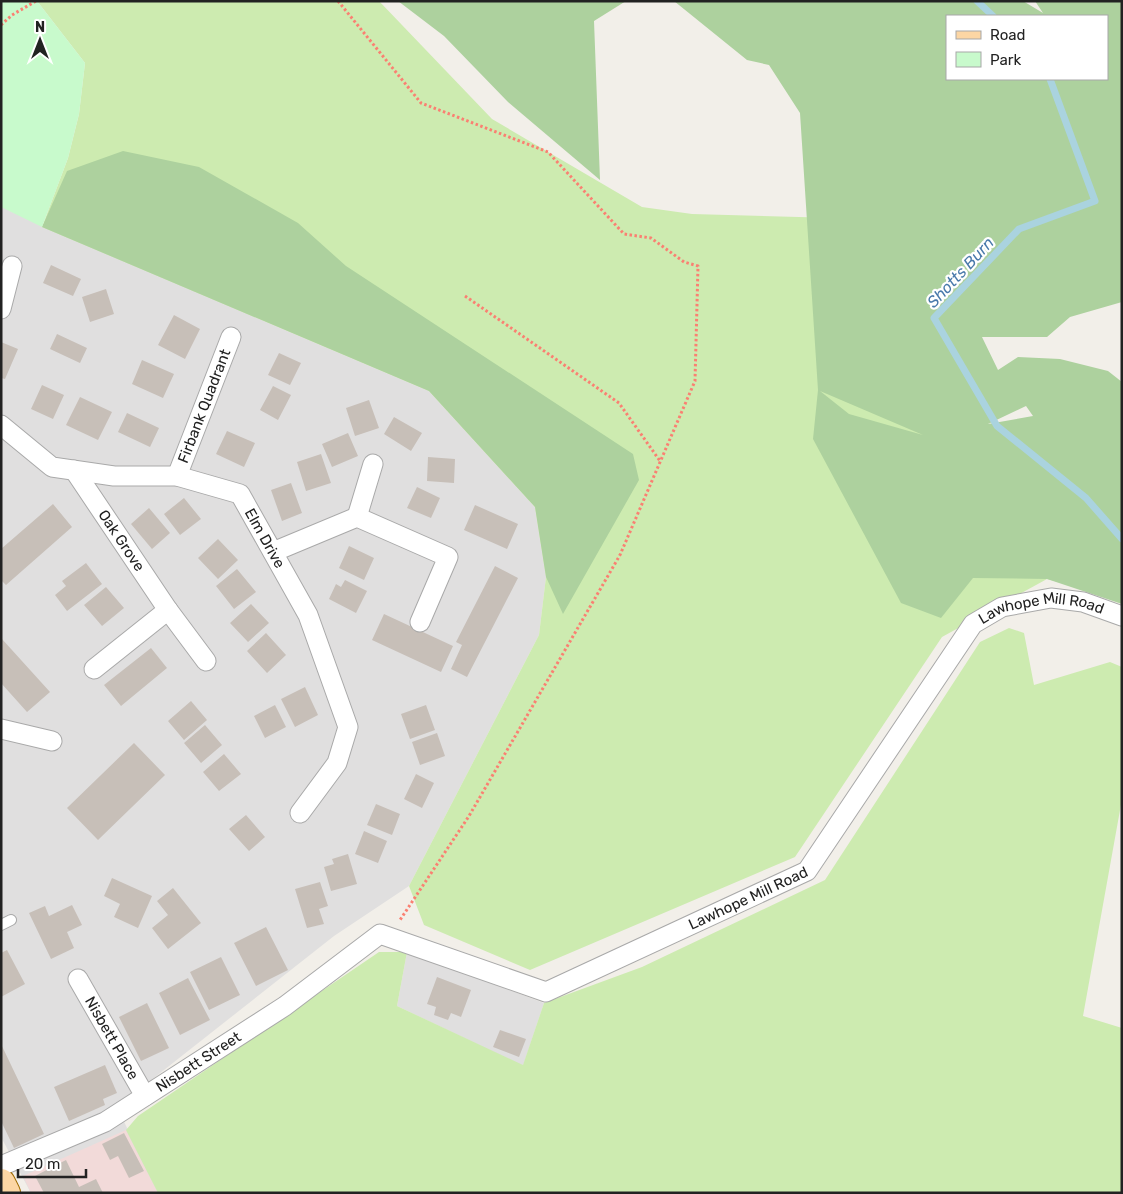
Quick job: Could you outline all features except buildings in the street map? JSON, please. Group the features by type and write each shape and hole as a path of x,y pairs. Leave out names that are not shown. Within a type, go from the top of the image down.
{"main road":[{"path":"1,1183 6,1193"}],"street":[{"path":"1,309 12,266"},
{"name":"Firbank Quadrant","path":"177,476 231,337"},
{"name":"Elm Drive","path":"1,424 52,467 114,476 177,476 240,494 308,615 348,727 336,764 300,813"},
{"path":"357,516 373,464"},
{"name":"Oak Grove","path":"74,470 168,610 206,661"},
{"path":"273,552 357,516 448,557 420,622"},
{"name":"Lawhope Mill Road","path":"384,935 546,992 807,871 973,624 1002,607 1052,598 1083,602 1122,616"},
{"path":"94,669 168,610"},
{"path":"1,729 52,741"},
{"name":"Nisbett Street","path":"1,1166 105,1122 285,1006 384,935"},
{"name":"Nisbett Place","path":"78,979 145,1096"}],"lane":[{"path":"1,925 11,920"}],"path":[{"path":"1,25 12,15 36,1"},
{"path":"338,1 421,103 548,152 624,234 652,238 684,262 698,266 695,381 620,554 469,816 384,935"},
{"path":"464,296 619,403 660,461"}],"shaded area":[{"path":"1,1 37,1 43,227 429,391 535,507 546,577 539,635 409,886 334,936 117,1107 158,1193 31,1193 1,1137"},
{"path":"407,952 544,1003 523,1066 397,1006"},
{"path":"126,1130 158,1193 31,1193 23,1176"}],"green space":[{"path":"1,1 37,1 85,63 79,114 68,158 42,227 1,207"},
{"path":"37,1 379,1 492,119 642,207 692,214 836,218 955,407 1122,598 1047,579 942,637 795,857 530,970 424,925 409,886 539,635 546,577 535,507 429,391 42,227 68,158 79,114 85,63"},
{"path":"398,1 626,1 594,21 600,180 508,102 444,36"},
{"path":"674,1 1023,1 1043,13 1035,1 1122,1 1122,302 1070,317 1047,337 982,337 998,370 1018,357 1060,359 1108,371 1122,382 1122,604 1047,579 973,578 941,618 901,603 813,439 818,390 800,113 769,65 747,60","holes":["820,391 923,435 849,414","1026,406 1033,416 988,424"]},
{"path":"123,151 199,167 298,223 346,266 633,454 639,480 563,614 546,577 535,507 429,391 42,227 67,171"},
{"path":"1009,628 1024,633 1034,685 1110,662 1122,667 1122,799 1083,1016 1122,1028 1122,1193 158,1193 126,1130 138,1116 379,952 407,952 397,1006 523,1065 544,1003 642,967 825,880 980,642"}],"waterway":[{"name":"Shotts Burn","path":"977,1 992,15"},
{"name":"Shotts Burn","path":"1050,80 1095,201 1019,229 934,318 997,426 1086,498 1122,539"}]}
